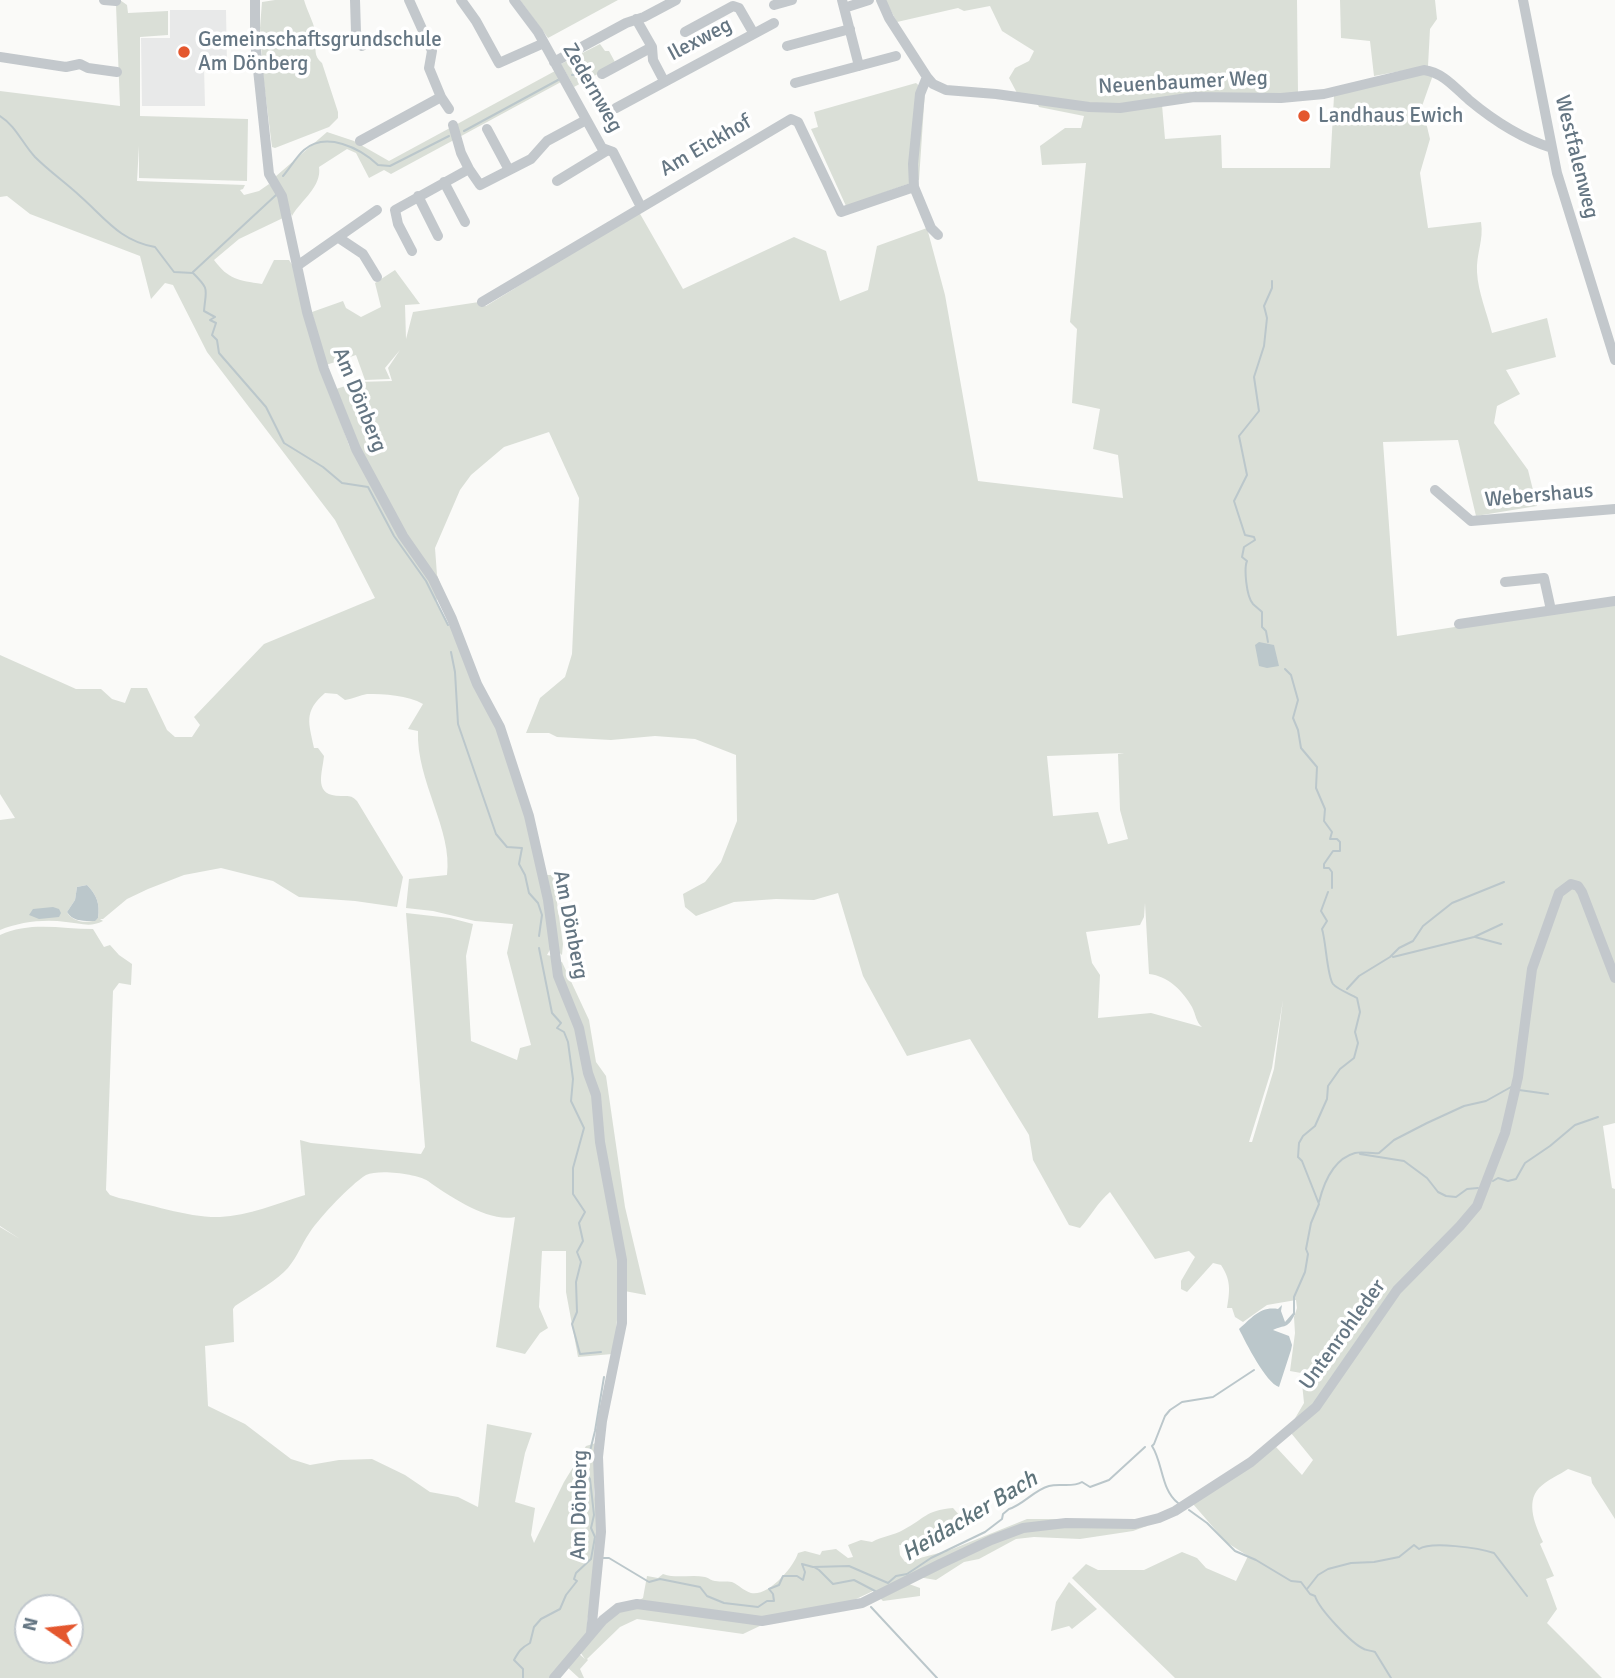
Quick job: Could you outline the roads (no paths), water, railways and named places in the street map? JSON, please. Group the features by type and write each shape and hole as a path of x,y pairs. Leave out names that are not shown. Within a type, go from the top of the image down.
{"street":[{"path":"104,0 116,1"},
{"name":"Am Dönberg","path":"255,0 265,153 269,174 282,196 324,369 356,449 390,514 433,579 452,618 477,684 500,727 529,816 548,900 558,976 579,1028 588,1073 596,1095 600,1142 622,1260 622,1323 602,1421 598,1457 601,1532 591,1633"},
{"path":"355,0 356,32 362,46"},
{"path":"410,0 432,51 429,68 449,109"},
{"name":"Zedernweg","path":"461,0 499,63 544,43"},
{"name":"Zedernweg","path":"514,0 544,43 602,148 613,152 641,207"},
{"path":"555,62 676,0"},
{"path":"774,5 792,0"},
{"path":"859,66 843,4 869,0"},
{"path":"881,0 889,18 926,77 919,105 914,187 931,228 938,234"},
{"name":"Westfalenweg","path":"1523,0 1562,191 1615,360"},
{"name":"Ilexweg","path":"685,32 733,6 739,8 754,34"},
{"name":"Ilexweg","path":"636,19 652,47 653,60 664,81"},
{"name":"Ilexweg","path":"615,108 774,23"},
{"path":"787,46 850,29"},
{"name":"Ilexweg","path":"602,74 652,47"},
{"path":"0,57 66,67 80,64 88,68 117,72"},
{"path":"795,83 896,57"},
{"name":"Neuenbaumer Weg","path":"926,77 946,90 1088,107 1120,108 1194,97 1289,98 1324,94 1423,70 1433,71 1510,128 1552,148"},
{"path":"360,141 441,97"},
{"name":"Am Eickhof","path":"482,302 791,119 798,122 841,212 914,187"},
{"path":"453,125 461,153 480,186 531,159 547,141 586,120"},
{"path":"487,129 509,170"},
{"name":"Zedernweg","path":"556,181 608,150"},
{"path":"412,251 398,224 395,209 470,169"},
{"path":"444,182 465,222"},
{"path":"418,196 438,236"},
{"path":"297,266 377,210"},
{"path":"339,237 363,254 377,277"},
{"name":"Webershaus","path":"1435,490 1471,521 1615,509"},
{"path":"1505,582 1544,578 1551,610"},
{"path":"1459,624 1615,601"},
{"name":"Untenrohleder","path":"555,1678 591,1633 618,1608 636,1604 762,1621 862,1603 940,1563 1023,1528 1066,1523 1135,1524 1158,1518 1175,1511 1251,1462 1316,1407 1397,1290 1477,1206 1505,1133 1516,1088 1527,1023 1532,970 1559,893 1570,884 1578,886 1582,892 1615,978"}],"waterway":[{"path":"572,75 582,74"},
{"path":"464,131 558,80"},
{"path":"0,116 15,130 35,157 114,228 132,240 155,247 174,272 193,273 206,290 204,311 215,317 210,320 216,323 212,335 217,340 219,353 266,407 284,443 323,467 342,483 368,487 394,536 426,581 448,625"},
{"path":"283,176 298,156 313,144 342,144 362,153 378,165 390,166 449,136"},
{"path":"193,272 276,195"},
{"name":"Heidacker Bach","path":"1268,642 1266,631 1262,627 1262,612 1253,604 1249,595 1247,561 1242,557 1244,547 1255,540 1254,537 1245,535 1234,501 1247,475 1239,436 1259,411 1254,377 1264,346 1267,318 1264,306 1272,288 1272,281"},
{"path":"451,652 458,724 496,834 507,847 522,848 519,864 529,893 538,903 542,915 539,936"},
{"name":"Heidacker Bach","path":"1285,669 1291,675 1298,700 1293,718 1301,748 1317,767 1316,788 1325,809 1324,821 1332,832 1330,839 1340,842 1340,851 1333,851 1324,864 1324,868 1329,868 1332,872 1332,888"},
{"path":"1347,989 1359,976 1413,941 1423,926 1452,903 1504,882"},
{"name":"Heidacker Bach","path":"1294,1314 1294,1297 1305,1272 1311,1223 1319,1204 1298,1157 1299,1143 1315,1126 1327,1099 1328,1086 1340,1069 1354,1058 1358,1043 1355,1032 1360,1012 1357,998 1335,986 1329,974 1322,929 1327,921 1321,911 1328,892"},
{"path":"1393,957 1474,937 1502,924"},
{"path":"1475,937 1501,944"},
{"path":"539,948 552,1013 561,1023 557,1028 564,1032 568,1042 573,1079 571,1101 584,1128 573,1168 573,1194 585,1212 579,1223 583,1241 577,1252 581,1262 576,1282 577,1312 572,1324 580,1354 601,1352"},
{"path":"1319,1202 1331,1172 1347,1156 1358,1152 1379,1153 1394,1140 1427,1123 1464,1106 1486,1101 1511,1087"},
{"path":"1519,1090 1548,1094"},
{"path":"1493,1181 1498,1178 1508,1181 1516,1179 1525,1163 1575,1125 1598,1117"},
{"path":"1360,1154 1404,1161 1446,1196 1456,1197 1467,1189 1478,1188"},
{"name":"Heidacker Bach","path":"1178,1503 1168,1491 1152,1446 1165,1416 1182,1402 1213,1397 1254,1370"},
{"path":"523,1678 523,1669 514,1660 522,1648 530,1643 534,1627 541,1619 560,1609 566,1595 577,1581 574,1579 576,1573 591,1559 595,1537 591,1528 594,1515 590,1479 585,1471 604,1377"},
{"name":"Heidacker Bach","path":"603,1558 609,1558 649,1582 660,1579 700,1587 707,1596 724,1603 758,1607 767,1601 774,1601 769,1589 779,1585 783,1576 797,1576 803,1580 805,1572 802,1564 813,1567 849,1566 888,1583 896,1576 907,1574 931,1558 985,1532 1002,1519 1009,1509 1044,1488 1082,1482 1090,1487 1109,1480 1145,1447"},
{"path":"1189,1510 1207,1523 1235,1551 1291,1581 1301,1582 1344,1633 1359,1646 1375,1652 1391,1678"},
{"path":"1307,1589 1318,1575 1328,1569 1399,1557 1414,1545 1419,1549 1444,1545 1494,1553 1527,1596"},
{"path":"814,1567 833,1584 854,1580 875,1591"},
{"path":"871,1607 937,1678"}],"place":[{"name":"Gemeinschaftsgrundschule Am Dönberg","path":"184,52"},
{"name":"Landhaus Ewich","path":"1304,116"}]}
